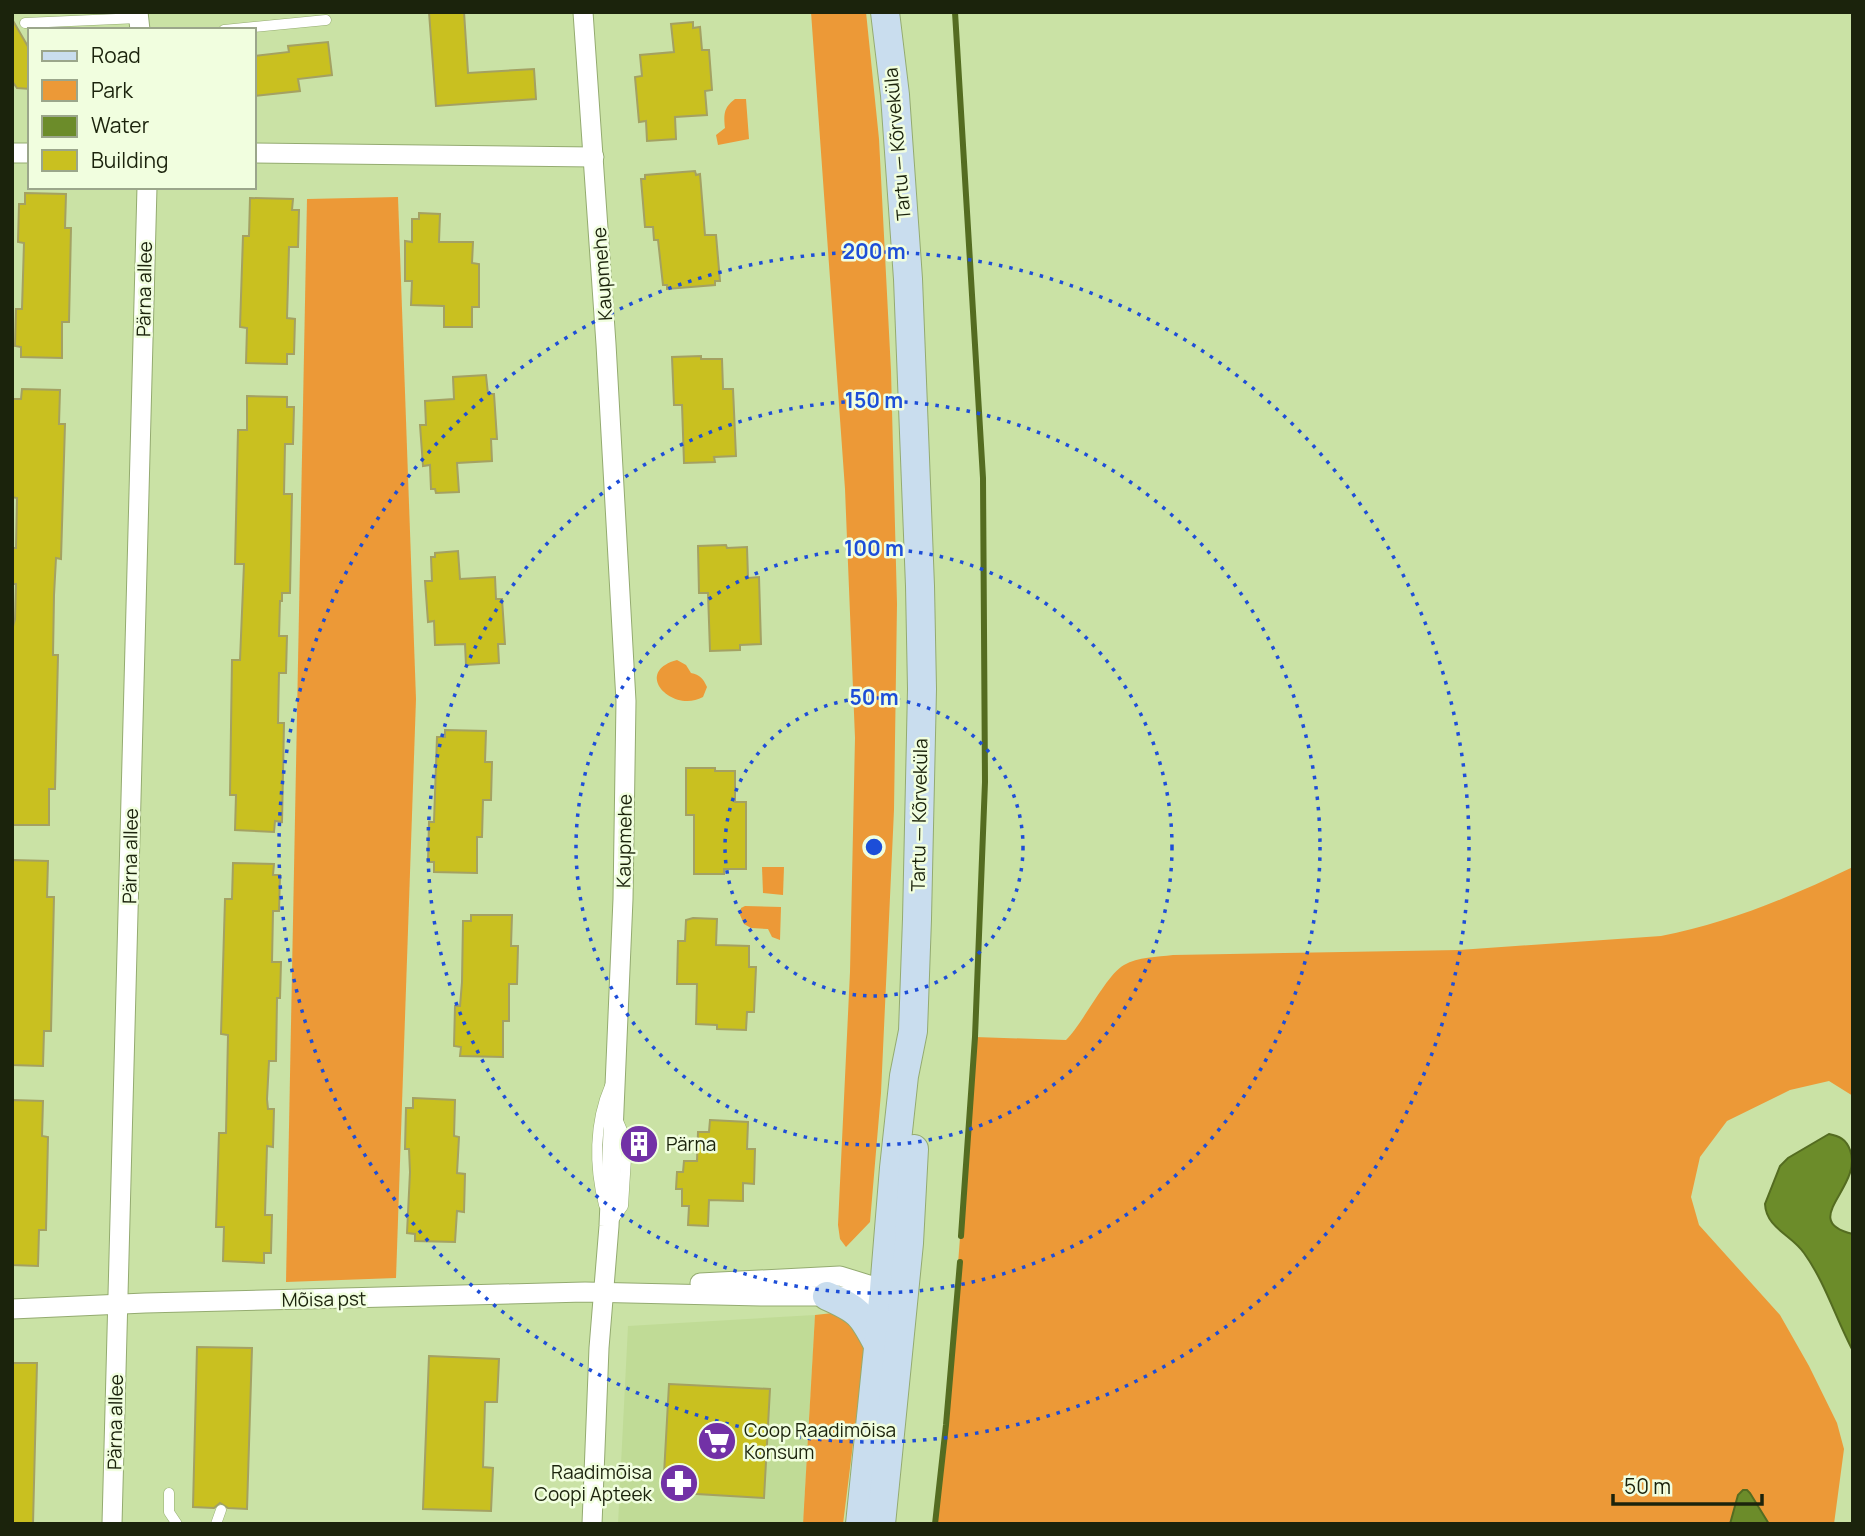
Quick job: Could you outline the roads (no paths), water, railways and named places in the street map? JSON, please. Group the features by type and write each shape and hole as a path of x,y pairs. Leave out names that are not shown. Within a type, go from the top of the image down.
{"main road":[{"name":"Tartu — Kõrveküla","path":"876,1523 894,1291 894,1168 904,1076 913,1031 921,716 920,586 908,278 895,95 885,12"},
{"name":"Tartu — Kõrveküla","path":"876,1523 878,1345 894,1291"},
{"path":"827,1296 855,1308 867,1323 878,1345"}],"street":[{"name":"Kaupmehe","path":"583,12 626,701 623,900 609,1226 599,1348 592,1524"},
{"path":"256,153 594,157"},
{"name":"Pärna allee","path":"112,1524 147,189"},
{"name":"Mõisa pst","path":"637,1292 690,1283 840,1276 894,1291"},
{"name":"Mõisa pst","path":"12,1310 118,1304 605,1292 867,1296 894,1291"}],"lane":[{"path":"25,23 139,20"},
{"path":"244,28 326,20"},
{"path":"609,1226 597,1177 600,1109 615,1073"},
{"path":"169,1493 169,1512 177,1524"},
{"path":"216,1524 221,1510"}],"water":[{"path":"1829,1134 1846,1143 1852,1164 1831,1211 1831,1221 1837,1228 1853,1234 1853,1351 1811,1264 1799,1247 1770,1219 1765,1204 1780,1166 1788,1158"},
{"path":"1743,1490 1750,1493 1769,1524 1730,1524 1738,1495"}],"waterway":[{"path":"955,12 983,478 985,782 975,1037 961,1236"},
{"path":"935,1524 960,1262"}],"place":[{"name":"Pärna","path":"639,1144"},
{"name":"Coop Raadimõisa Konsum","path":"717,1441"},
{"name":"Raadimõisa Coopi Apteek","path":"679,1483"}]}
